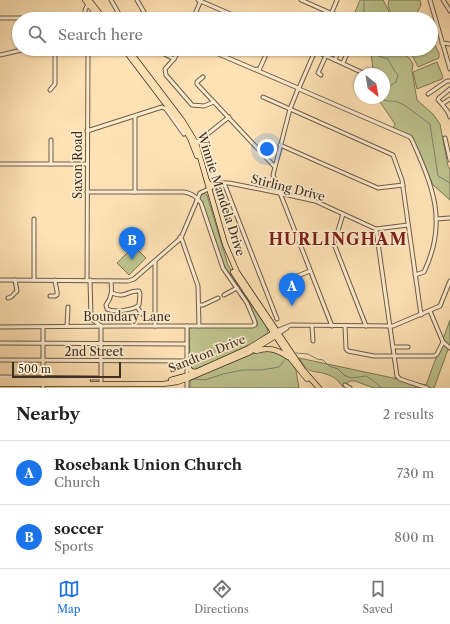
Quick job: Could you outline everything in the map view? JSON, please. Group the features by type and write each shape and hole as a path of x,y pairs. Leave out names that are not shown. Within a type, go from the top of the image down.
{"main road":[{"path":"88,1 95,12"},
{"path":"88,1 98,12"},
{"name":"Winnie Mandela Drive","path":"129,56 182,124 195,144 233,264 291,359 314,388"},
{"name":"Winnie Mandela Drive","path":"133,56 184,122 195,144 210,185 225,252 230,266 269,326 318,388"},
{"path":"265,338 269,333 269,326"},
{"name":"Sandton Drive","path":"0,384 101,383 163,381 175,379 187,380 195,372 249,348 276,333"},
{"name":"Sandton Drive","path":"0,380 163,384 180,381 183,382 248,353 276,333"},
{"path":"248,353 270,348 279,351 291,359"},
{"path":"188,367 191,371 195,372"}],"street":[{"path":"111,0 118,12"},
{"path":"137,0 144,12"},
{"path":"196,12 200,0 227,12"},
{"path":"301,0 330,12"},
{"path":"332,12 337,0"},
{"path":"430,0 433,12"},
{"path":"443,0 449,8"},
{"path":"85,12 88,1"},
{"path":"0,18 12,18"},
{"path":"438,29 450,69"},
{"path":"442,43 450,44"},
{"path":"0,55 12,52"},
{"path":"50,90 55,84 55,56"},
{"name":"Saxon Road","path":"88,56 88,280 90,315 95,322"},
{"path":"168,56 174,59"},
{"path":"176,56 165,69 165,74 190,104 204,106 214,102"},
{"path":"223,56 410,137 432,187 436,219 436,235 432,252 424,272 416,275"},
{"path":"313,56 290,109 274,166 273,175 331,326"},
{"path":"321,75 318,73 326,56 354,68"},
{"path":"335,60 337,56"},
{"path":"343,63 346,56"},
{"path":"251,68 259,70 266,57"},
{"path":"204,77 196,84 274,166"},
{"path":"428,94 450,81"},
{"path":"450,89 438,98 438,100 449,110 450,117"},
{"path":"263,97 392,154 401,175 403,185 421,314"},
{"path":"442,104 450,99"},
{"path":"88,131 163,107 184,134"},
{"path":"135,116 135,192"},
{"path":"195,144 229,117"},
{"path":"445,138 450,160"},
{"path":"51,140 51,164"},
{"path":"280,145 378,188 403,185"},
{"path":"0,164 87,164"},
{"path":"224,183 277,319"},
{"name":"Stirling Drive","path":"210,189 224,183 315,201 376,229"},
{"path":"0,280 134,279 176,242 184,230 200,193 210,189"},
{"path":"87,192 187,192 192,194 201,205 223,268 238,288 224,295"},
{"path":"343,214 334,245 366,326"},
{"path":"436,219 450,218"},
{"path":"34,219 34,280"},
{"path":"408,225 376,229 396,373 399,378 427,388"},
{"path":"180,237 198,284 199,326"},
{"path":"155,326 156,261"},
{"path":"290,279 310,271"},
{"path":"8,298 11,297 17,290 15,280"},
{"path":"50,296 57,295 58,290 55,280"},
{"path":"112,280 113,293 106,305 108,310 120,311 137,307 140,303 139,291 132,291 124,295 113,293"},
{"path":"276,333 285,326 396,325 441,305 448,291 450,281"},
{"name":"Boundary Lane","path":"0,327 255,325 256,323 250,307 238,288"},
{"path":"199,304 203,305 204,303 218,298"},
{"path":"67,326 68,307"},
{"path":"137,307 142,314"},
{"path":"430,311 443,342 450,348"},
{"path":"0,377 43,377 101,383 101,326 95,322 94,327"},
{"path":"187,326 187,380"},
{"path":"276,333 286,328 295,326"},
{"path":"312,326 313,341"},
{"path":"345,326 345,345 347,350 374,356 434,356 437,354 443,342"},
{"path":"43,327 43,377"},
{"path":"0,343 187,344"},
{"path":"393,347 408,347"},
{"name":"2nd Street","path":"0,360 188,362"},
{"path":"345,385 350,388"}],"green space":[{"path":"360,0 383,0 389,12 355,12"},
{"path":"389,0 420,0 421,5 417,12 391,12 388,3"},
{"path":"438,51 439,58 418,67 412,56 438,56"},
{"path":"371,56 406,56 413,64 412,71 417,100 433,114 440,124 448,166 450,169 450,200 433,185 412,137 393,129 395,124 382,105 390,104 390,68 373,68"},
{"path":"437,62 443,77 442,79 417,89 413,72"},
{"path":"204,193 207,195 228,265 264,321 268,331 264,336 246,347 194,370 190,368 189,327 251,327 257,326 258,324 250,304 225,267 198,198"},
{"path":"134,246 146,258 129,275 117,263"},
{"path":"450,320 450,344 434,388 374,388 355,381 350,381 343,387 333,377 313,372 303,364 299,358 426,385"},
{"path":"260,351 276,351 288,358 296,370 299,388 190,388 192,378"}],"waterway":[{"path":"364,0 364,12"},
{"path":"379,56 388,59 398,75 396,82 386,92 384,100 400,103 430,124 438,176 450,183"},
{"path":"296,353 308,354 317,359 323,360 329,366 338,369 344,375 351,378 366,376 382,388"},
{"path":"193,379 205,380 223,374 243,370 261,370 279,367 284,361"}],"place":[{"name":"soccer","path":"132,260"},
{"name":"Rosebank Union Church","path":"292,306"}],"district":[{"name":"HURLINGHAM","path":"338,239"}]}
